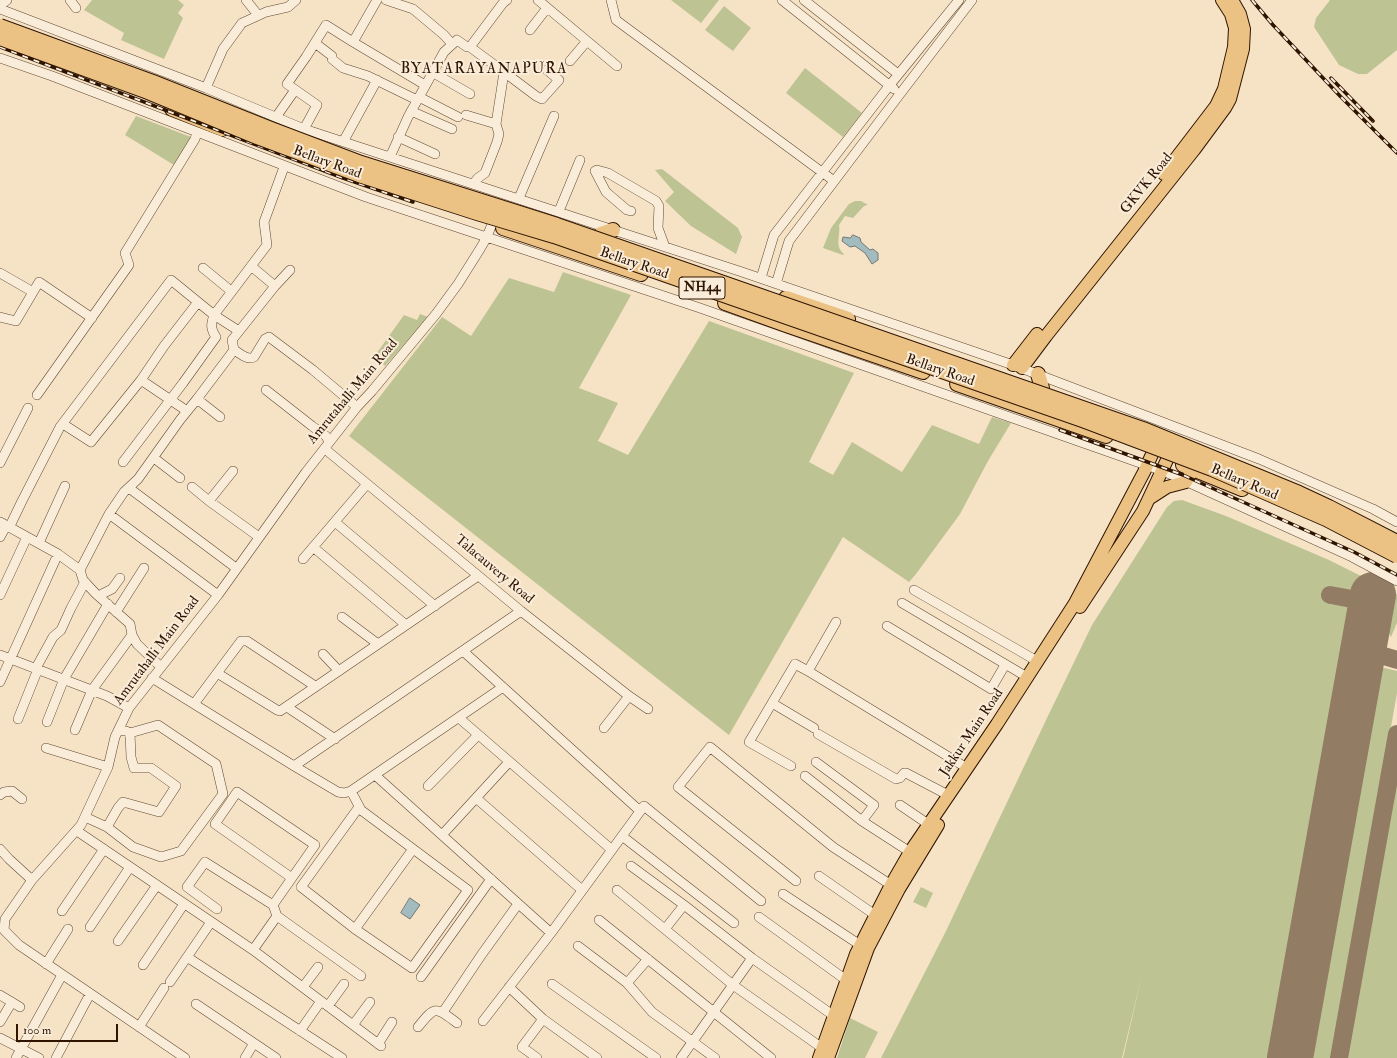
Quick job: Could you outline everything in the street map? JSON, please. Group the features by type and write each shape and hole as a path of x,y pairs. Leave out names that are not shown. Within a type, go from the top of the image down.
{"highway":[{"name":"Bellary Road","path":"0,20 155,76 363,158 607,232 1042,388 1179,432 1335,504 1397,535"},
{"name":"Bellary Road","path":"0,26 146,79 361,163 572,230 1143,428 1299,493 1397,542"},
{"name":"Bellary Road","path":"0,38 148,92 258,137 359,175 554,236 1092,424 1212,469 1326,519 1397,556"},
{"name":"Bellary Road","path":"0,43 357,180 697,292 786,325 1152,452 1166,465 1192,469 1305,517 1397,562"},
{"path":"1038,374 1042,388"}],"main road":[{"name":"GKVK Road","path":"1017,366 1046,336 1225,108 1230,99 1243,49 1244,29 1231,14 1222,0"},
{"name":"GKVK Road","path":"1232,0 1240,14 1238,23"},
{"name":"Jakkur Main Road","path":"823,1055 868,948 934,820 948,795 1027,677 1074,603 1147,465 1165,427"},
{"name":"Jakkur Main Road","path":"838,1018 846,980 860,944 910,852 1008,721 1143,511 1166,465 1179,432"},
{"path":"1149,499 1167,487 1186,482 1192,469"}],"street":[{"path":"0,6 7,0"},
{"path":"70,0 76,8"},
{"path":"246,0 258,15"},
{"path":"206,88 223,49 242,23 258,15 288,7 296,0"},
{"path":"353,42 377,0"},
{"path":"386,0 413,9 444,35 452,44"},
{"path":"470,47 503,3 507,0"},
{"path":"538,0 617,66"},
{"path":"611,0 616,20 834,181"},
{"path":"782,0 900,94"},
{"path":"804,0 898,74"},
{"path":"761,278 774,235 898,74 959,0"},
{"path":"776,284 789,241 972,0"},
{"path":"530,30 547,8"},
{"path":"0,9 206,88 304,129 559,211 607,232 665,247 761,278 1017,366 1165,427"},
{"path":"304,129 317,105 287,84 326,25 425,85"},
{"path":"390,157 398,137 432,72 444,52 457,40 467,47 470,47 542,99 559,80 547,70"},
{"path":"570,61 587,41"},
{"path":"315,43 332,56 332,59 343,68 368,76 462,116 496,124"},
{"path":"0,58 59,78 284,167 366,197 700,308 1125,459 1147,465 1166,465 1186,482 1345,554 1397,581"},
{"path":"432,72 470,94"},
{"path":"473,184 485,173 498,142 499,134 496,124 504,72"},
{"path":"343,142 377,80"},
{"path":"276,118 295,90"},
{"path":"411,111 452,129"},
{"path":"519,198 554,116"},
{"path":"37,395 129,265 125,253 198,132"},
{"path":"398,137 435,154"},
{"path":"559,211 580,160"},
{"path":"123,462 216,337 211,324 214,315 267,245 264,222 284,167"},
{"path":"631,211 627,210 606,192 595,171 597,170 608,173 656,201 659,206 658,228 665,247"},
{"name":"Amrutahalli Main Road","path":"185,1058 19,946 2,932 5,919 32,880 81,825 108,767 117,733 129,708 218,595 236,568 327,445 357,407 372,392 436,314 458,284 487,237 501,201"},
{"path":"251,266 275,286"},
{"path":"203,268 231,291"},
{"path":"80,570 109,514 124,492 138,479 187,411 234,350 232,340 275,286 290,270"},
{"path":"0,273 33,292"},
{"path":"0,537 5,526 22,501 63,424 171,280 214,315 239,331"},
{"path":"0,317 16,322 39,282 92,318"},
{"path":"63,424 91,442 141,380 164,346 198,302"},
{"path":"234,350 248,358 254,357 265,339 269,337 313,370 357,407"},
{"path":"141,380 187,411"},
{"name":"Talacauvery Road","path":"266,390 326,436 327,445 367,484 521,612 629,696 648,709"},
{"path":"197,399 220,417"},
{"path":"0,463 28,408"},
{"path":"1179,432 1259,459 1373,509 1397,522"},
{"path":"154,458 180,478"},
{"path":"209,501 233,471"},
{"path":"303,559 367,484"},
{"path":"39,543 66,486"},
{"path":"192,487 259,538"},
{"path":"129,488 236,568"},
{"path":"109,514 218,595"},
{"path":"335,522 435,606"},
{"path":"5,526 58,554 80,570 83,580 130,624 132,635 137,644 161,667"},
{"path":"0,594 27,537"},
{"path":"313,548 406,625"},
{"path":"0,682 58,554"},
{"path":"116,612 144,568"},
{"path":"217,673 280,711 478,576"},
{"path":"100,597 102,594 112,589 120,578"},
{"path":"18,719 37,669 53,637 61,630 71,608 86,582"},
{"path":"914,590 1037,661"},
{"path":"902,603 1027,677"},
{"path":"47,722 64,679 108,604"},
{"path":"294,766 521,612"},
{"path":"342,617 378,644"},
{"path":"808,671 836,622"},
{"path":"887,626 991,689 1006,665"},
{"path":"75,730 92,690 132,635"},
{"path":"194,704 241,641 245,640 315,686"},
{"path":"463,651 640,811"},
{"path":"323,654 339,671"},
{"path":"0,655 92,690 129,708"},
{"path":"791,766 749,742 795,664 966,768"},
{"path":"152,678 294,766 338,792 344,793 351,791 503,687"},
{"path":"604,728 629,696"},
{"path":"772,703 896,779 900,778 904,773 908,773 948,795"},
{"path":"287,707 335,739"},
{"path":"458,718 612,850"},
{"path":"85,817 107,827 133,847 161,857 181,851 223,794 216,764 158,725 130,733 126,731 117,733"},
{"path":"107,827 123,802 159,812 176,786 151,768 134,768 131,757 130,733"},
{"path":"428,786 478,734"},
{"path":"796,881 678,787 710,747 833,847 891,885"},
{"path":"46,748 108,767"},
{"path":"442,836 509,762"},
{"path":"816,762 874,805 862,821"},
{"path":"374,775 551,933"},
{"path":"805,776 862,821 910,852"},
{"path":"0,795 4,792 12,791 22,799"},
{"path":"351,791 361,810 468,890 412,968 355,929 301,887 359,807"},
{"path":"273,906 315,846 237,792 215,824 292,878"},
{"path":"476,798 582,890"},
{"path":"900,805 934,820"},
{"path":"483,1021 551,933 644,806 761,901"},
{"path":"77,831 253,950 380,1045 392,1022"},
{"path":"622,836 734,923"},
{"path":"0,849 32,880"},
{"path":"62,911 104,849"},
{"path":"355,929 413,849"},
{"path":"218,909 187,887 205,862 273,906 277,916 361,976"},
{"path":"631,866 752,958 838,1018"},
{"path":"90,927 130,867"},
{"path":"819,876 875,915"},
{"path":"421,977 491,880"},
{"path":"118,942 157,885"},
{"path":"617,890 733,985 823,1055"},
{"path":"783,894 860,944"},
{"path":"143,965 184,904"},
{"path":"443,1012 518,904"},
{"path":"666,930 684,905"},
{"path":"253,950 277,916"},
{"path":"759,917 846,980"},
{"path":"599,920 771,1058"},
{"path":"139,1027 211,922"},
{"path":"441,927 451,936"},
{"path":"46,964 68,929"},
{"path":"578,946 627,983 652,1012 715,1058"},
{"path":"187,957 342,1058"},
{"path":"682,1058 752,958"},
{"path":"627,983 648,959"},
{"path":"303,987 318,967"},
{"path":"16,1058 62,975"},
{"path":"300,1031 344,984"},
{"path":"552,984 656,1058"},
{"path":"509,988 543,1019 597,1058"},
{"path":"56,1058 90,994"},
{"path":"0,995 16,1004 0,1022"},
{"path":"353,1025 370,1002"},
{"path":"196,1004 276,1058"},
{"path":"418,1027 433,1011 438,1010 443,1012 456,1023"},
{"path":"537,1058 522,1047 543,1019"},
{"path":"0,1038 39,1058"},
{"path":"245,1058 254,1043"}],"green space":[{"path":"92,0 178,0 184,5 178,13 183,18 164,59 121,40 124,33 84,10"},
{"path":"671,0 719,0 701,23"},
{"path":"1330,0 1397,0 1397,50 1367,74 1358,74 1339,65 1314,27 1316,18"},
{"path":"724,6 751,28 733,51 705,30"},
{"path":"805,68 862,113 843,137 786,93"},
{"path":"136,116 191,137 174,165 125,135"},
{"path":"662,169 738,228 742,237 736,254 691,226 665,201 674,192 655,170"},
{"path":"855,201 861,201 868,205 864,206 853,218 845,216 839,225 839,248 844,254 843,255 823,248 831,228 849,204"},
{"path":"563,272 631,295 579,388 618,403 598,441 628,455 709,321 854,373 809,462 833,475 852,442 902,472 932,425 979,444 992,417 1011,423 988,461 960,514 909,582 843,537 729,735 349,436 442,317 471,336 509,278 554,292"},
{"path":"420,314 428,317 385,366 374,357 404,315 417,320"},
{"path":"1182,500 1226,516 1329,560 1397,594 1397,623 1391,637 1382,621 1383,596 1330,588 1329,604 1357,608 1359,611 1279,1058 1123,1058 1142,975 1122,1058 881,1058 945,933 1092,625 1167,507 1174,501"},
{"path":"1376,668 1385,668 1397,671 1397,693 1332,1058 1300,1058 1369,674"},
{"path":"1397,780 1397,1058 1347,1058"},
{"path":"921,887 933,893 926,908 913,902"},
{"path":"850,1018 878,1032 865,1058 837,1058"}],"water":[{"path":"853,235 860,238 861,242 870,250 873,249 878,253 878,260 872,264 865,253 855,246 850,247 842,241 843,237 850,238"},
{"path":"410,898 420,905 410,919 401,913"}],"taxiway":[{"path":"1330,595 1363,601 1369,606 1370,615"},
{"path":"1362,657 1364,652 1367,651 1397,660"},
{"path":"1339,1058 1397,734"}],"runway":[{"path":"1290,1058 1373,595"}],"railway":[{"path":"1252,0 1273,25 1340,96 1397,153"},
{"path":"0,47 343,178 413,202"},
{"path":"1331,78 1373,121"},
{"path":"1060,430 1183,475 1354,552 1397,575"}],"district":[{"name":"BYATARAYANAPURA","path":"484,70"}]}
